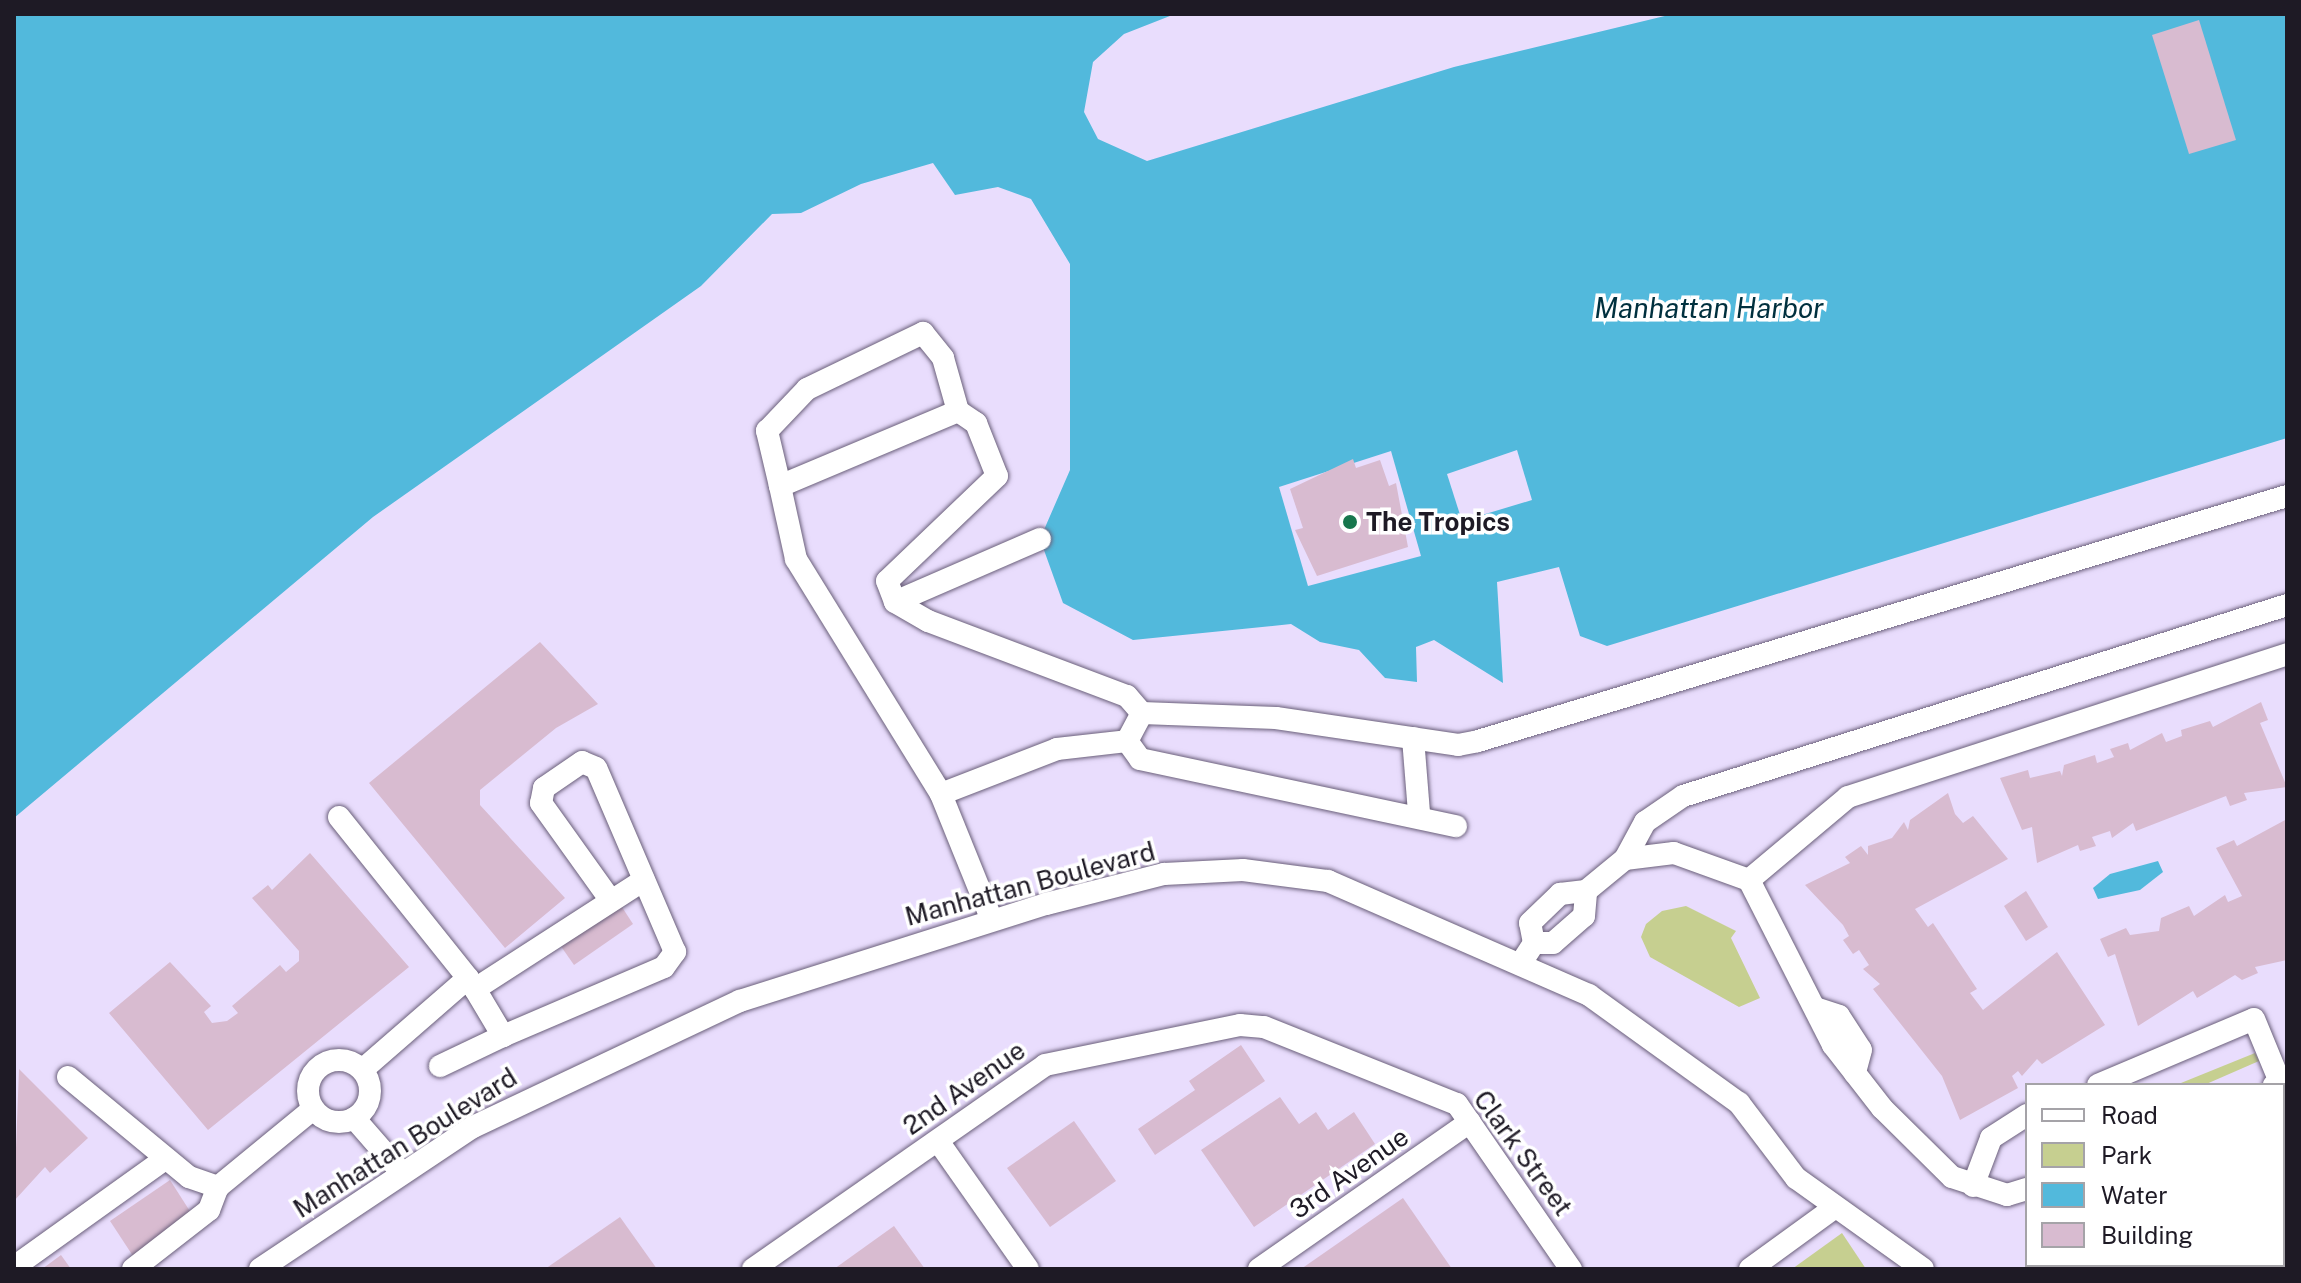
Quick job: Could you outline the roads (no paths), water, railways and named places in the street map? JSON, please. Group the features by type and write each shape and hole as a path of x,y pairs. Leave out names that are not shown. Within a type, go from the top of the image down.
{"street":[{"path":"991,918 941,794 796,559 767,431 807,389 923,333 943,358 958,411 976,423 997,476 887,581 895,602 928,621 1127,696 1142,713 1276,718 1413,738 1478,741 2287,496"},
{"path":"780,486 958,411"},
{"path":"895,602 1040,539"},
{"path":"1586,891 1584,916 1553,943 1528,952 1530,923 1560,894 1586,891 1625,859 1645,822 1683,796 2287,605"},
{"path":"1749,880 1848,797 2287,654"},
{"path":"1127,741 1142,713"},
{"path":"1413,738 1419,813"},
{"path":"941,794 1057,749 1127,741"},
{"path":"1127,741 1140,759 1419,813 1456,826"},
{"path":"440,1066 664,967 675,952 596,768 582,762 544,788 541,803 609,898"},
{"path":"339,817 471,984 503,1036"},
{"path":"1625,859 1674,853 1749,880 1815,1008 1855,1073 1932,1160 1973,1186 2007,1195 2025,1190"},
{"name":"Manhattan Boulevard","path":"260,1269 402,1173 546,1089 740,1001 991,918 1164,874 1243,870 1328,881 1528,952 1739,1103 1796,1178 1923,1269"},
{"path":"362,1070 471,984 609,898 644,880"},
{"path":"2103,1083 2254,1019 2280,1082"},
{"name":"2nd Avenue","path":"753,1269 938,1141 1070,1055 1212,1028 1264,1027 1284,1034"},
{"name":"Clark Street","path":"1284,1034 1442,1094 1470,1122 1571,1269"},
{"path":"344,1060 362,1070 369,1096 354,1118 328,1120 313,1109 307,1089 323,1063 344,1060"},
{"path":"68,1077 165,1159 218,1187"},
{"path":"133,1269 209,1210 218,1187 313,1109"},
{"path":"1973,1186 1991,1138 2025,1116"},
{"path":"354,1118 402,1173"},
{"name":"3rd Avenue","path":"1259,1269 1470,1122"},
{"path":"938,1141 1028,1269"},
{"path":"14,1267 165,1159"},
{"path":"1750,1269 1834,1208"}],"water":[{"name":"Manhattan Harbor","path":"14,14 1175,14 1124,34 1093,62 1084,112 1098,139 1147,161 1454,67 1673,14 2287,14 2287,438 1607,646 1580,636 1559,567 1497,582 1503,683 1434,640 1416,647 1417,682 1385,678 1359,650 1320,642 1291,624 1133,640 1063,603 1040,539 1070,470 1070,264 1031,199 998,187 955,195 933,163 861,184 801,213 772,214 701,286 373,517 14,818"},
{"path":"2158,861 2163,872 2140,890 2098,899 2093,888 2110,874"}],"place":[{"name":"The Tropics","path":"1350,522"}]}
